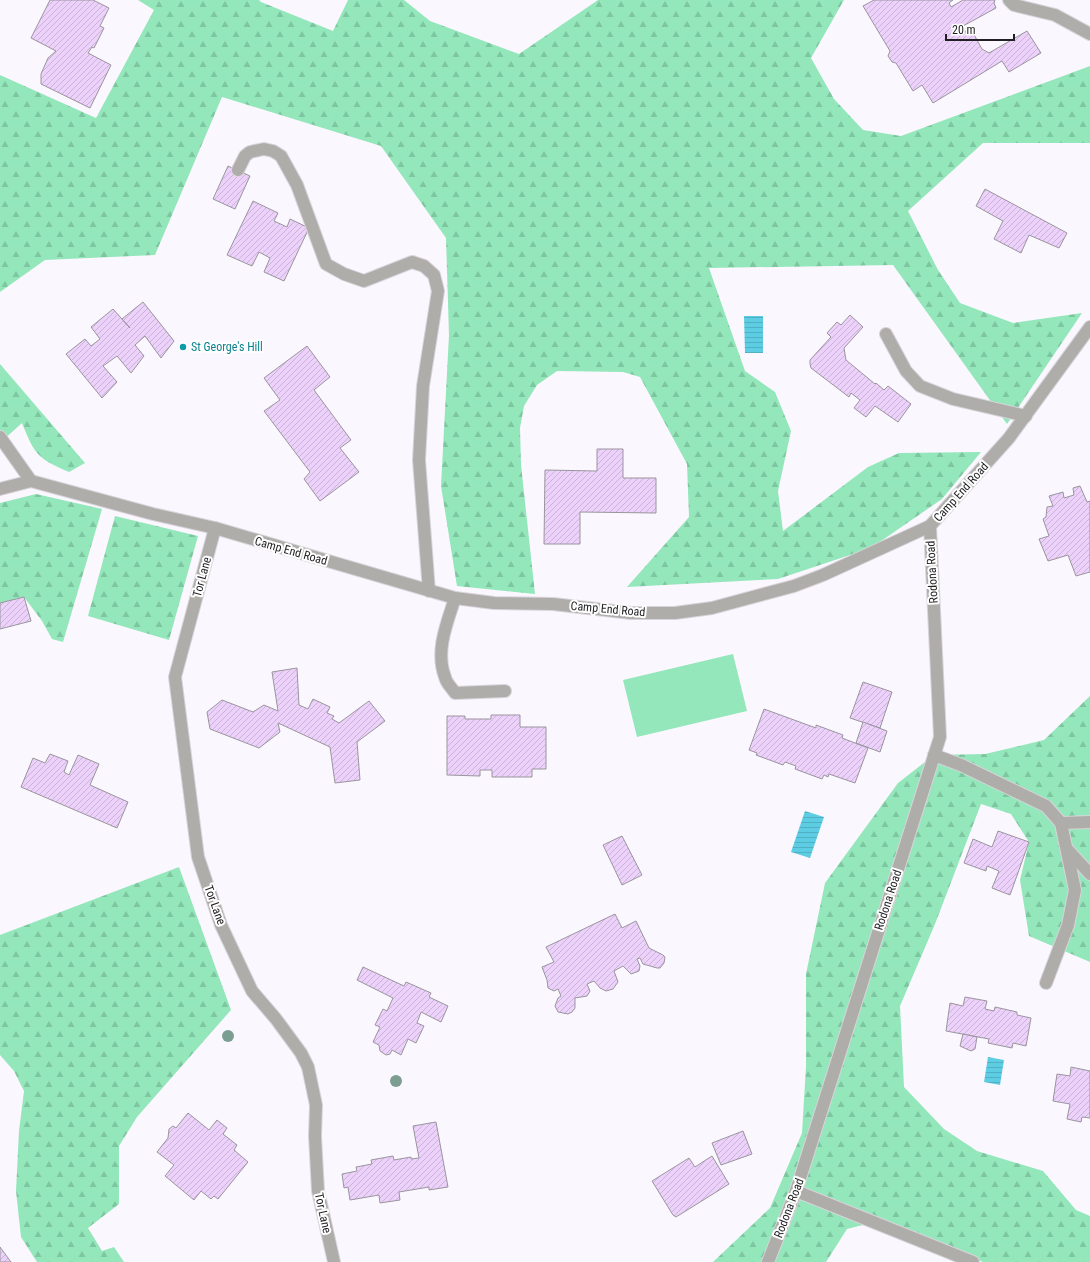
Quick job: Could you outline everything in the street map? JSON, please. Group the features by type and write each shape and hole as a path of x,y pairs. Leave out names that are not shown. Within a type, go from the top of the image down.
{"street":[{"path":"1009,0 1014,5 1055,15 1090,34"},
{"path":"238,170 245,156 250,152 264,150 273,151 281,156 297,186 326,264 344,274 364,281 412,262 424,266 434,275 438,291 422,386 419,460 429,592"},
{"name":"Camp End Road","path":"0,489 31,481 153,514 215,528 429,592 455,598 494,603 553,604 631,613 675,613 712,608 801,583 930,526 1009,438 1090,327"},
{"path":"886,334 906,371 920,386 953,399 1026,416"},
{"path":"0,437 31,481"},
{"name":"Rodona Road","path":"768,1262 796,1191 940,737 930,526"},
{"name":"Tor Lane","path":"215,528 175,677 198,858 221,925 252,991 276,1019 301,1053 308,1067 316,1105 315,1136 318,1191 334,1262"},
{"path":"455,598 444,634 441,658 445,678 455,693 505,691"},
{"path":"934,755 961,764 1046,806 1061,823 1075,890 1068,925 1046,983"},
{"path":"1061,823 1090,822"},
{"path":"1066,848 1090,874"},
{"path":"796,1191 973,1262"}],"green space":[{"path":"138,0 259,0 333,31 348,0 404,0 430,21 519,54 598,0 844,0 811,58 834,99 863,130 901,136 1090,66 1090,143 983,143 908,211 938,270 960,303 1013,323 1082,313 1007,424 893,265 709,268 745,371 775,392 791,431 778,491 783,531 868,467 899,453 981,452 942,499 871,548 778,579 627,587 689,517 687,464 640,377 623,372 557,371 537,385 524,406 520,428 521,465 535,594 457,586 441,486 449,335 446,238 381,146 222,97 155,255 45,260 0,292 0,75 96,118 154,10"},
{"path":"0,364 85,463 69,472 43,459 34,449 22,423 2,441 0,437"},
{"path":"36,494 102,509 63,642 52,639 42,621 24,597 0,603 0,503"},
{"path":"115,516 198,536 169,640 88,616"},
{"path":"733,654 747,711 637,737 623,680"},
{"path":"1090,696 1090,962 1029,936 1020,880 1029,842 1011,814 981,804 935,924 900,1006 904,1087 944,1129 977,1151 1043,1171 1076,1210 1090,1216 1090,1262 983,1262 940,1243 878,1221 847,1229 826,1262 713,1262 770,1208 802,1133 806,1066 806,974 825,883 898,783 934,755 985,754 1044,740"},
{"path":"179,867 231,1010 137,1117 119,1146 119,1204 88,1228 102,1251 114,1247 124,1262 37,1262 21,1237 16,1191 19,1131 24,1091 14,1071 0,1055 0,935"}],"water":[{"path":"744,316 763,316 763,353 745,353"},
{"path":"805,811 824,817 810,858 791,852"},
{"path":"988,1057 1004,1060 1000,1085 984,1082"}],"building":[{"path":"50,0 93,0 109,8 100,26 104,28 94,48 92,47 88,53 111,65 90,108 41,84 41,74 48,58 56,51 31,38"},
{"path":"874,0 953,0 949,3 951,7 963,0 995,0 994,3 996,8 963,26 966,33 971,29 982,49 989,53 1027,31 1041,53 1009,72 1002,61 933,103 922,85 913,91 896,63 892,62 888,56 890,51 863,6"},
{"path":"228,166 250,176 235,209 213,199"},
{"path":"985,189 1067,233 1059,248 1029,235 1021,253 994,239 1003,221 976,206"},
{"path":"253,201 278,213 274,221 287,227 290,219 309,228 284,281 264,272 270,258 259,252 252,266 227,255"},
{"path":"143,302 174,341 161,358 145,336 135,345 144,356 131,373 117,356 103,366 117,382 102,398 66,354 85,339 91,346 100,339 91,327 113,309 130,328 122,319"},
{"path":"850,315 863,327 844,348 846,360 875,384 876,383 884,390 888,386 911,404 898,422 875,406 866,417 854,408 860,400 851,393 849,397 811,368 810,360 831,337 827,333 837,322 841,325"},
{"path":"307,346 330,377 314,390 351,440 340,448 359,472 320,501 304,479 310,472 264,411 280,400 264,378"},
{"path":"597,449 623,449 623,478 656,478 656,513 580,512 580,544 544,544 545,470 597,471"},
{"path":"1080,486 1087,502 1090,501 1090,572 1076,576 1068,555 1048,561 1039,539 1049,536 1043,519 1046,517 1047,507 1053,506 1049,496 1063,492 1064,498 1074,495 1073,488"},
{"path":"24,597 31,621 0,629 0,603"},
{"path":"297,668 299,705 308,709 313,699 330,707 327,713 334,716 332,719 339,723 369,701 385,721 357,742 360,780 335,783 330,747 278,723 280,732 259,748 210,729 207,712 222,700 253,712 264,705 278,711 272,672"},
{"path":"863,682 892,692 880,728 850,718"},
{"path":"764,709 816,728 816,725 843,735 842,738 868,748 855,783 829,774 828,777 824,775 822,779 795,769 796,766 785,762 783,765 756,755 757,753 749,750"},
{"path":"491,715 520,715 520,727 546,727 546,769 532,769 532,777 492,777 492,770 480,770 480,776 447,775 447,716 465,716 465,719 491,719"},
{"path":"863,722 887,731 880,752 856,743"},
{"path":"50,754 68,761 64,772 69,775 78,755 99,764 90,785 128,802 117,828 21,787 33,758 45,763"},
{"path":"998,831 1029,842 1010,895 992,888 999,871 987,866 986,871 964,863 973,839 992,847"},
{"path":"622,836 642,875 622,885 603,845"},
{"path":"615,914 622,928 636,921 649,948 665,957 664,963 660,968 657,968 643,964 640,958 637,959 640,966 639,971 631,974 623,966 614,971 618,982 613,989 606,991 600,988 594,981 587,984 590,991 587,996 575,998 575,1008 572,1012 568,1014 558,1012 555,1006 558,998 561,996 558,989 554,991 548,988 547,980 542,967 554,962 546,947"},
{"path":"363,967 404,986 406,982 431,993 429,997 448,1006 441,1022 421,1012 417,1023 424,1026 416,1043 408,1039 401,1055 392,1050 390,1054 386,1055 380,1051 379,1045 373,1042 380,1027 375,1025 383,1009 387,1011 393,998 357,980"},
{"path":"965,997 987,1001 985,1009 994,1011 995,1007 1017,1012 1017,1015 1031,1018 1026,1046 1013,1043 1012,1048 988,1043 989,1039 946,1031 950,1003 963,1006"},
{"path":"963,1034 977,1037 975,1049 971,1051 960,1046"},
{"path":"1071,1067 1090,1071 1090,1118 1082,1117 1081,1122 1067,1119 1070,1104 1053,1101 1057,1074 1070,1076"},
{"path":"188,1113 209,1130 217,1120 227,1128 223,1134 237,1145 234,1150 248,1162 218,1199 214,1196 211,1199 201,1191 194,1200 165,1176 174,1165 157,1152 168,1138 169,1129 173,1126 176,1128"},
{"path":"436,1122 448,1187 429,1190 429,1187 399,1192 400,1200 380,1203 379,1195 350,1200 348,1187 344,1188 342,1174 357,1171 356,1167 372,1164 371,1160 393,1156 394,1160 411,1157 411,1159 419,1158 413,1126"},
{"path":"743,1131 752,1154 721,1165 712,1143"},
{"path":"712,1156 729,1184 676,1217 673,1215 652,1181 689,1158 695,1167"},
{"path":"0,1247 11,1262 0,1262"}],"place":[{"name":"St George's Hill","path":"183,347"}]}
